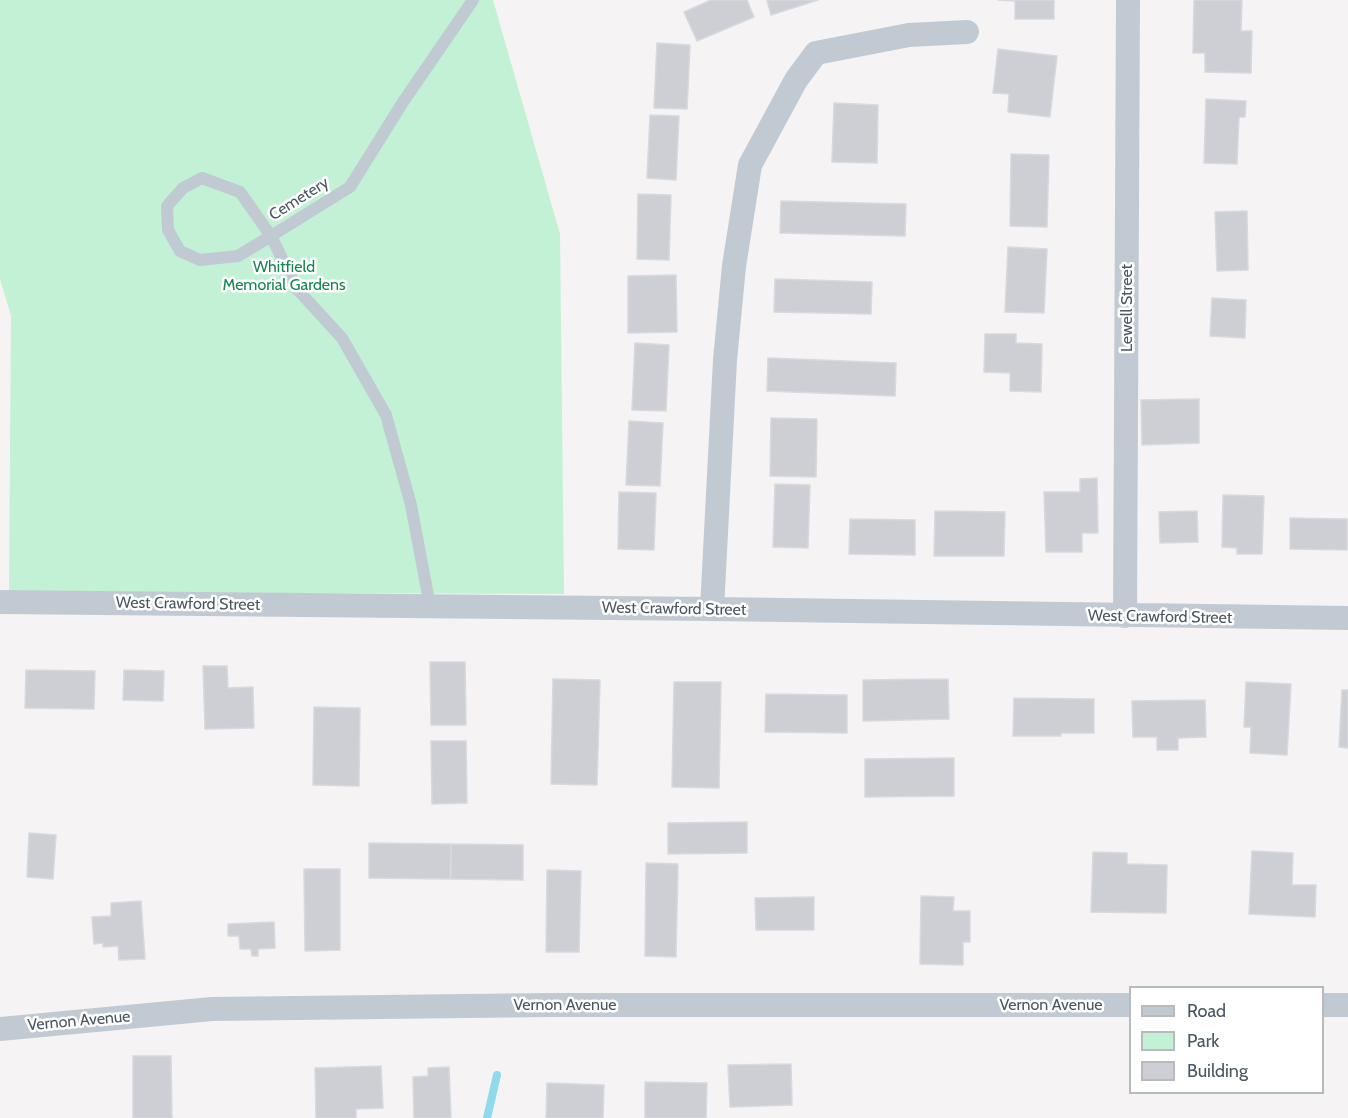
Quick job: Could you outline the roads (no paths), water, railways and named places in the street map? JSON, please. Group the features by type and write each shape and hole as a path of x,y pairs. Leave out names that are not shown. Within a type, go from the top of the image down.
{"street":[{"name":"Lewell Street","path":"1125,616 1128,0"},
{"path":"712,609 725,360 734,266 750,165 796,80 816,53 909,35 967,32"},
{"name":"West Crawford Street","path":"0,602 1348,618"},
{"name":"Vernon Avenue","path":"0,1029 212,1009 550,1005 1129,1005"},
{"path":"1324,1005 1348,1005"}],"lane":[{"name":"Cemetery","path":"430,606 411,505 386,415 342,338 297,289 271,236 350,187 403,102 473,0"},
{"path":"202,178 240,192 271,236 238,256 200,260 180,251 168,230 167,206 183,188 202,178"}],"waterway":[{"path":"487,1118 497,1075"}],"park label":[{"name":"Whitfield Memorial Gardens","path":"284,276"}]}
